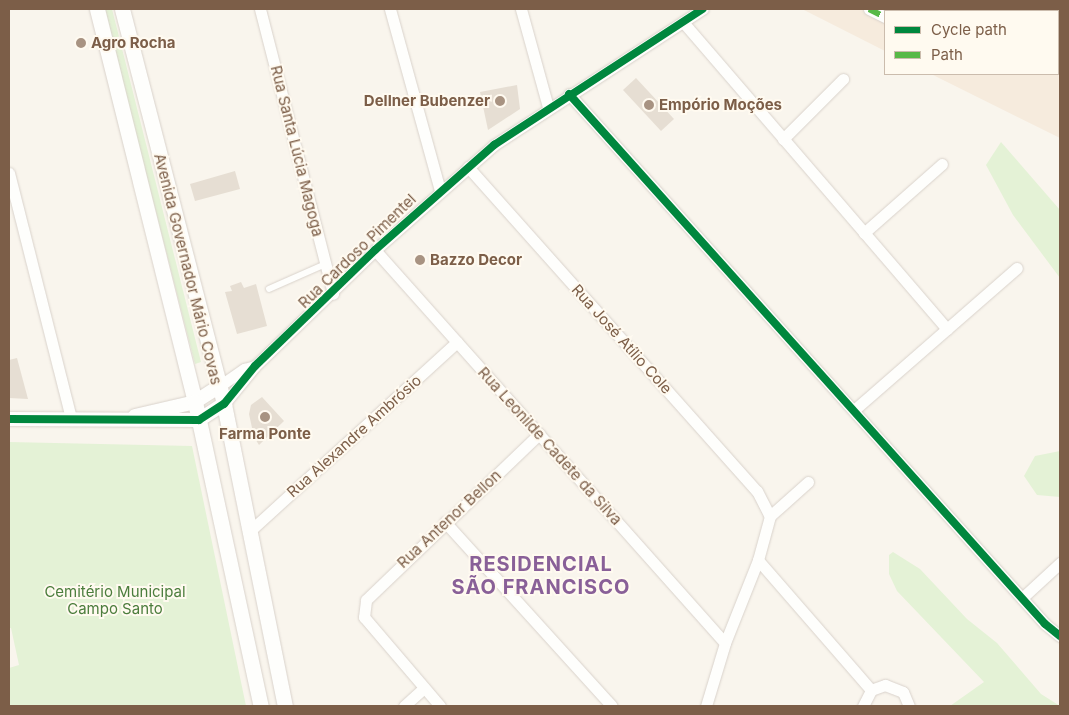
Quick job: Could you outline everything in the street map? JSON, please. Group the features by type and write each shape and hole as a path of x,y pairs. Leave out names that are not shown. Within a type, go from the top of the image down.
{"main road":[{"name":"Avenida Governador Mário Covas","path":"97,9 195,402 261,706"},
{"name":"Avenida Governador Mário Covas","path":"122,9 218,387 224,404 252,530 285,706"}],"street":[{"name":"Rua Santa Lúcia Magoga","path":"260,9 333,294"},
{"path":"390,9 440,190"},
{"path":"521,9 548,108"},
{"name":"Rua Cardoso Pimentel","path":"9,419 199,420 224,404 255,366 333,294 375,250 468,167 548,108 703,9"},
{"path":"869,9 884,16"},
{"path":"683,22 947,329"},
{"path":"783,138 843,79"},
{"path":"569,94 1022,598 1060,636"},
{"path":"864,233 942,164"},
{"name":"Rua José Atílio Cole","path":"468,167 757,491 770,516"},
{"path":"9,173 71,418"},
{"name":"Rua Leonilde Cadete da Silva","path":"375,250 725,643"},
{"path":"854,410 1016,268"},
{"name":"Rua Alexandre Ambrósio","path":"252,530 458,342"},
{"name":"Rua Cardoso Pimentel","path":"130,419 144,412 195,402 244,369 255,366"},
{"name":"Rua Antenor Bellon","path":"424,688 364,616 364,608 371,593 540,434"},
{"path":"706,706 725,643 758,560 770,516 808,482"},
{"path":"445,522 612,706"},
{"path":"758,560 871,690"},
{"path":"1022,598 1060,563"},
{"path":"863,706 871,690 885,685 898,688 907,697 909,706"},
{"path":"404,706 424,688 440,706"}],"lane":[{"path":"269,289 326,264"}],"shaded area":[{"path":"802,9 1060,9 1060,138 933,75 1059,75 1059,10 884,10 884,50"}],"green space":[{"path":"104,9 112,9 201,362 195,364"},
{"path":"1001,142 1060,210 1060,278 1013,215 986,165"},
{"name":"Cemitério Municipal Campo Santo","path":"9,442 192,446 246,706 9,706 9,668 19,665 11,628 9,628"},
{"path":"1060,451 1060,497 1037,495 1024,476 1035,456"},
{"path":"893,552 920,569 967,619 997,643 1041,694 1060,706 950,706 984,682 897,591 889,574 889,555"}],"building":[{"path":"636,78 674,119 661,131 623,90"},
{"name":"Dellner Bubenzer","path":"517,85 520,109 488,130 480,92"},
{"path":"235,171 240,189 195,201 190,184"},
{"path":"241,282 244,288 256,284 267,326 237,334 225,292 232,291 230,286"},
{"path":"17,358 28,399 9,398 9,360"},
{"name":"Farma Ponte","path":"262,397 284,421 259,445 254,437 249,414 251,405"}],"marked path":[{"path":"869,9 884,16"}],"cycle path":[{"path":"9,419 199,420 224,404 255,366 375,250 494,145 703,9"},
{"path":"569,94 1045,624 1060,636"}],"place":[{"name":"Agro Rocha","path":"81,43"},
{"name":"Dellner Bubenzer","path":"500,101"},
{"name":"Empório Moções","path":"649,105"},
{"name":"Bazzo Decor","path":"420,260"},
{"name":"Farma Ponte","path":"265,417"}],"district":[{"name":"RESIDENCIAL SÃO FRANCISCO","path":"541,576"}]}
